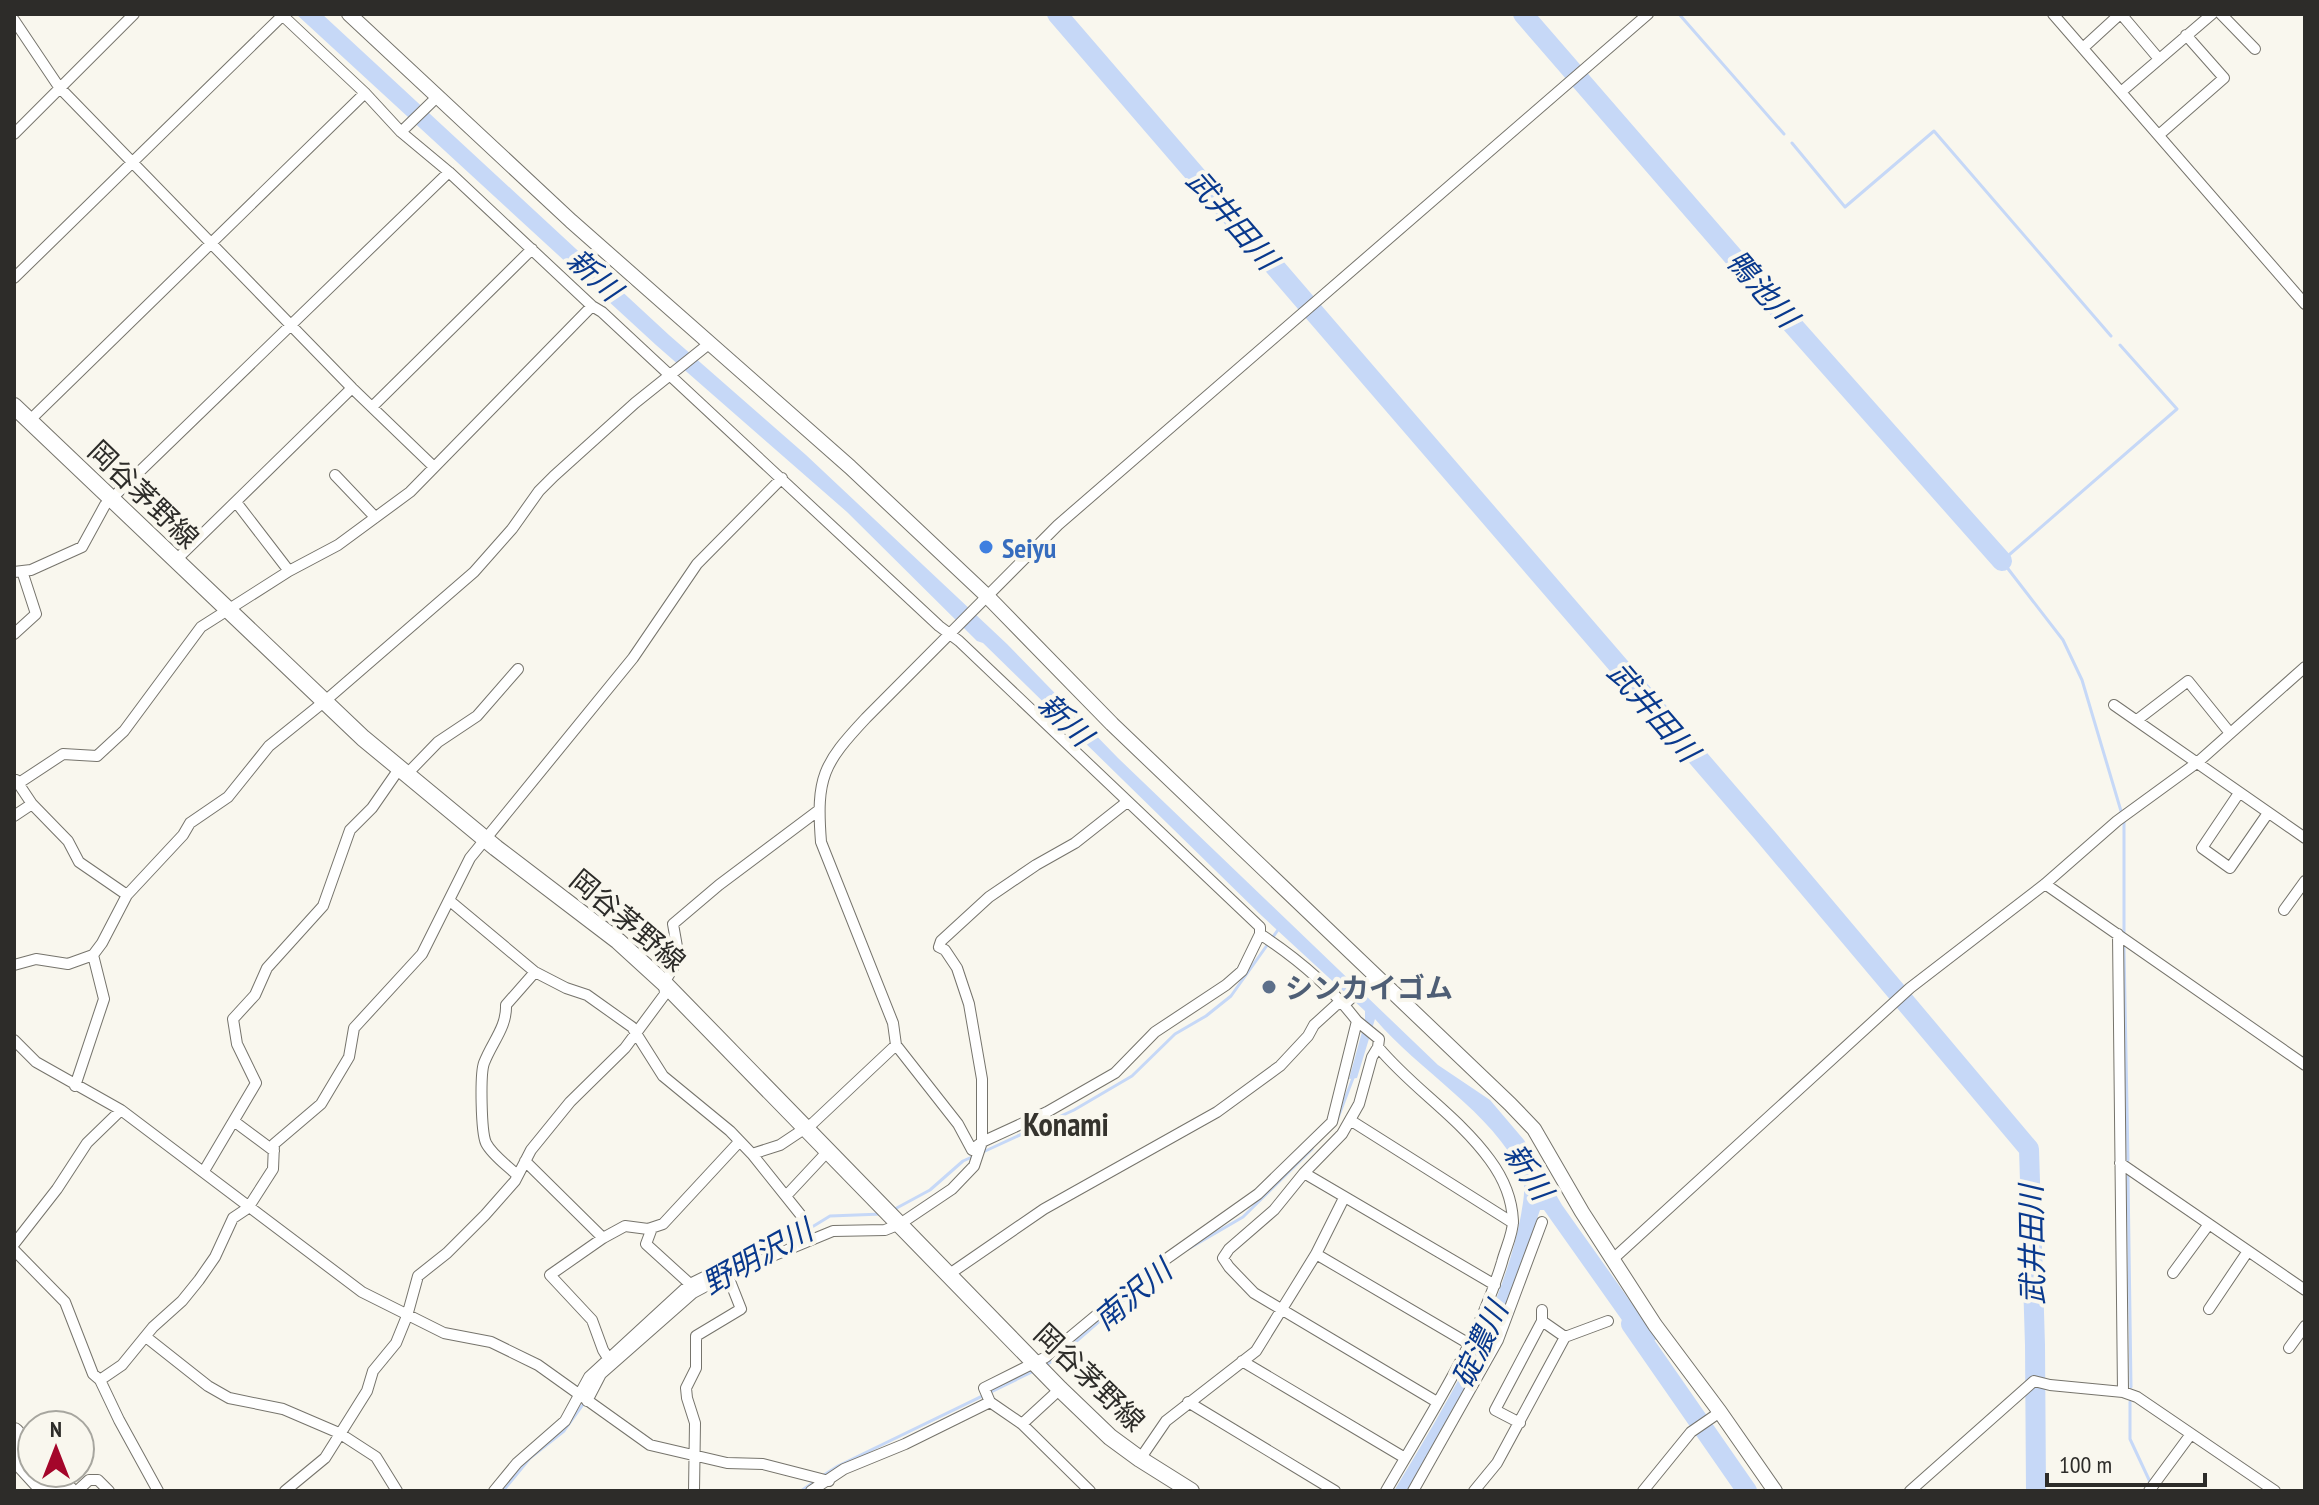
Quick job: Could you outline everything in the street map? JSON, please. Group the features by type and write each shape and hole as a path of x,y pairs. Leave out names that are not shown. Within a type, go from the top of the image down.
{"highway":[{"path":"14,1456 46,1491"}],"main road":[{"name":"岡谷茅野線","path":"14,406 403,772 618,941 664,983 1060,1389 1110,1437 1191,1491"}],"street":[{"path":"14,134 134,14"},
{"path":"349,14 432,101 571,221 705,347 850,467 982,600 1372,979 1534,1129 1714,1415 1775,1491"},
{"path":"14,278 282,15 592,306 673,374 951,631 1260,927 1260,934 1242,971 1155,1032 1115,1073 972,1150 958,1124 896,1045 893,1023 821,842 819,810 823,778 837,750 951,631 1058,525 1648,14"},
{"path":"2053,14 2305,304"},
{"path":"2083,48 2120,14 2159,59"},
{"path":"2121,92 2212,14"},
{"path":"2221,14 2255,49"},
{"path":"14,20 59,87 352,388 434,467"},
{"path":"2160,134 2224,78 2186,35"},
{"path":"29,421 365,93"},
{"path":"404,130 432,101"},
{"path":"14,634 36,614 18,572 51,563 82,547 105,505 449,172"},
{"path":"372,407 532,249"},
{"path":"127,895 79,862 68,841 32,804 16,780 63,754 97,756 124,731 201,627 289,571 338,545 410,492 592,306"},
{"path":"14,965 36,959 68,964 93,955 127,895 183,835 190,823 228,797 269,746 474,572 512,529 539,491 635,403 705,347"},
{"path":"176,560 352,388"},
{"path":"335,475 375,517"},
{"path":"100,1380 122,1365 199,1280 215,1257 233,1218 248,1208 273,1169 274,1144 321,1104 349,1057 354,1028 422,954 470,858 633,658 697,564 782,478"},
{"path":"236,502 289,571"},
{"path":"1613,1259 1910,988 2045,884 2117,821 2198,762 2305,667"},
{"path":"204,1171 256,1083 237,1044 233,1019 255,995 267,968 323,906 350,830 403,772 438,742 477,716 518,669"},
{"path":"2137,720 2188,681 2230,733"},
{"path":"2114,705 2305,838"},
{"path":"2239,793 2202,848 2230,868 2268,813"},
{"path":"756,1255 758,1262 833,1231 885,1230 891,1215 952,1189 974,1166 982,1142 982,1079 969,1004 957,968 945,950 939,947 941,941 989,897 1075,843 1127,802"},
{"path":"14,816 32,804"},
{"path":"285,1491 298,1487 325,1458 367,1391 373,1371 396,1343 418,1276 465,1236 515,1181 525,1161 570,1102 625,1048 665,994 664,983 679,958 673,924 719,885 819,810"},
{"path":"2284,910 2305,881"},
{"path":"2045,884 2305,1065"},
{"path":"450,901 535,972 587,995 632,1027 663,1076 730,1131 804,1219 799,1230 693,1293 601,1374 565,1421 517,1463 494,1491"},
{"path":"1260,934 1278,945 1346,1002 1357,1021 1379,1039 1359,1104 1342,1134 1274,1210 1229,1249 1223,1258 1254,1293 1437,1402"},
{"path":"2118,934 2123,1392"},
{"path":"75,1086 104,999 93,955"},
{"path":"517,1175 487,1146 482,1128 483,1092 480,1078 493,1043 507,1021 506,1005 535,972"},
{"path":"948,1275 1044,1209 1217,1112 1280,1066 1308,1036 1314,1025 1372,979"},
{"path":"1090,1491 1022,1424 990,1402 984,1388 1036,1363 1152,1269 1258,1194 1332,1122 1357,1021"},
{"path":"14,1040 36,1062 121,1110 343,1280 444,1333 491,1342 538,1365 650,1445 727,1463 763,1464 821,1487 844,1469 905,1444 990,1402"},
{"path":"752,1154 780,1145 813,1123 896,1045"},
{"path":"1378,1047 1468,1132 1492,1162 1510,1193 1513,1223 1495,1285 1471,1345 1386,1491"},
{"path":"121,1110 87,1143 14,1247 65,1302 93,1374 100,1380 158,1491"},
{"path":"1350,1120 1513,1223"},
{"path":"235,1122 274,1151"},
{"path":"608,1358 592,1320 550,1275 625,1226 652,1228 663,1224 739,1142"},
{"path":"786,1196 828,1151"},
{"path":"525,1161 603,1238"},
{"path":"2120,1163 2305,1290"},
{"path":"1304,1173 1495,1285"},
{"path":"1140,1459 1166,1421 1256,1351 1316,1254 1344,1198"},
{"path":"1413,1491 1498,1340 1542,1222"},
{"path":"2173,1273 2209,1224"},
{"path":"652,1228 646,1244 690,1284"},
{"path":"2209,1309 2248,1251"},
{"path":"1316,1254 1471,1345"},
{"path":"583,1397 589,1377 690,1284 726,1271"},
{"path":"694,1491 695,1423 686,1388 696,1368 696,1336 741,1309 726,1271"},
{"path":"1520,1423 1495,1410 1542,1315 1565,1337"},
{"path":"1474,1491 1497,1463 1565,1337 1608,1321"},
{"path":"2289,1348 2305,1326"},
{"path":"146,1337 208,1386 229,1398 283,1409 339,1433 376,1457 397,1491"},
{"path":"1242,1361 1405,1458"},
{"path":"1910,1491 2038,1381 2050,1385 2123,1392 2137,1397 2275,1491"},
{"path":"1022,1424 1060,1389"},
{"path":"1188,1402 1335,1491"},
{"path":"1643,1491 1693,1430 1714,1415"},
{"path":"2149,1491 2191,1434"}],"water":[{"name":"碇濃川","path":"296,14 322,14 669,335 806,455 1007,644 1118,758 1438,1065 1490,1100 1524,1140 1562,1205 1657,1339 1641,1347 1544,1210 1540,1210 1520,1269 1484,1356 1408,1491 1394,1491 1470,1358 1500,1288 1512,1252 1524,1194 1521,1173 1508,1151 1474,1111 1375,1019 1357,1078 1349,1079 1365,1011 1262,916 847,512 656,345"}],"waterway":[{"name":"武井田川","path":"1057,14 1762,832 2029,1149 2036,1491"},
{"name":"鴨池川","path":"1523,14 2002,561"},
{"path":"1679,14 1784,134"},
{"path":"1792,143 1845,207 1934,131 2111,336"},
{"path":"2120,345 2177,409 2002,561 2063,640 2082,680 2121,811"},
{"path":"2124,822 2124,932"},
{"name":"野明沢川","path":"983,1152 1074,1110 1132,1076 1175,1034 1206,1016 1231,996 1280,927"},
{"path":"2124,948 2128,1160"},
{"name":"南沢川","path":"1336,1123 1353,1078"},
{"name":"南沢川","path":"1188,1249 1243,1217 1312,1149"},
{"name":"野明沢川","path":"893,1210 930,1190 963,1161 972,1157"},
{"path":"2128,1176 2131,1387"},
{"name":"野明沢川","path":"799,1235 830,1216 882,1214"},
{"name":"南沢川","path":"1046,1365 1156,1272"},
{"name":"新川","path":"1631,1324 1747,1491"},
{"name":"南沢川","path":"824,1475 1036,1370"},
{"path":"2130,1402 2130,1439 2151,1484"},
{"name":"野明沢川","path":"503,1491 530,1458 564,1431 584,1403"},
{"name":"南沢川","path":"801,1491 814,1482"}],"place":[{"name":"Seiyu","path":"986,547"},
{"name":"シンカイゴム","path":"1269,987"}],"district":[{"name":"Konami","path":"1066,1124"}]}
